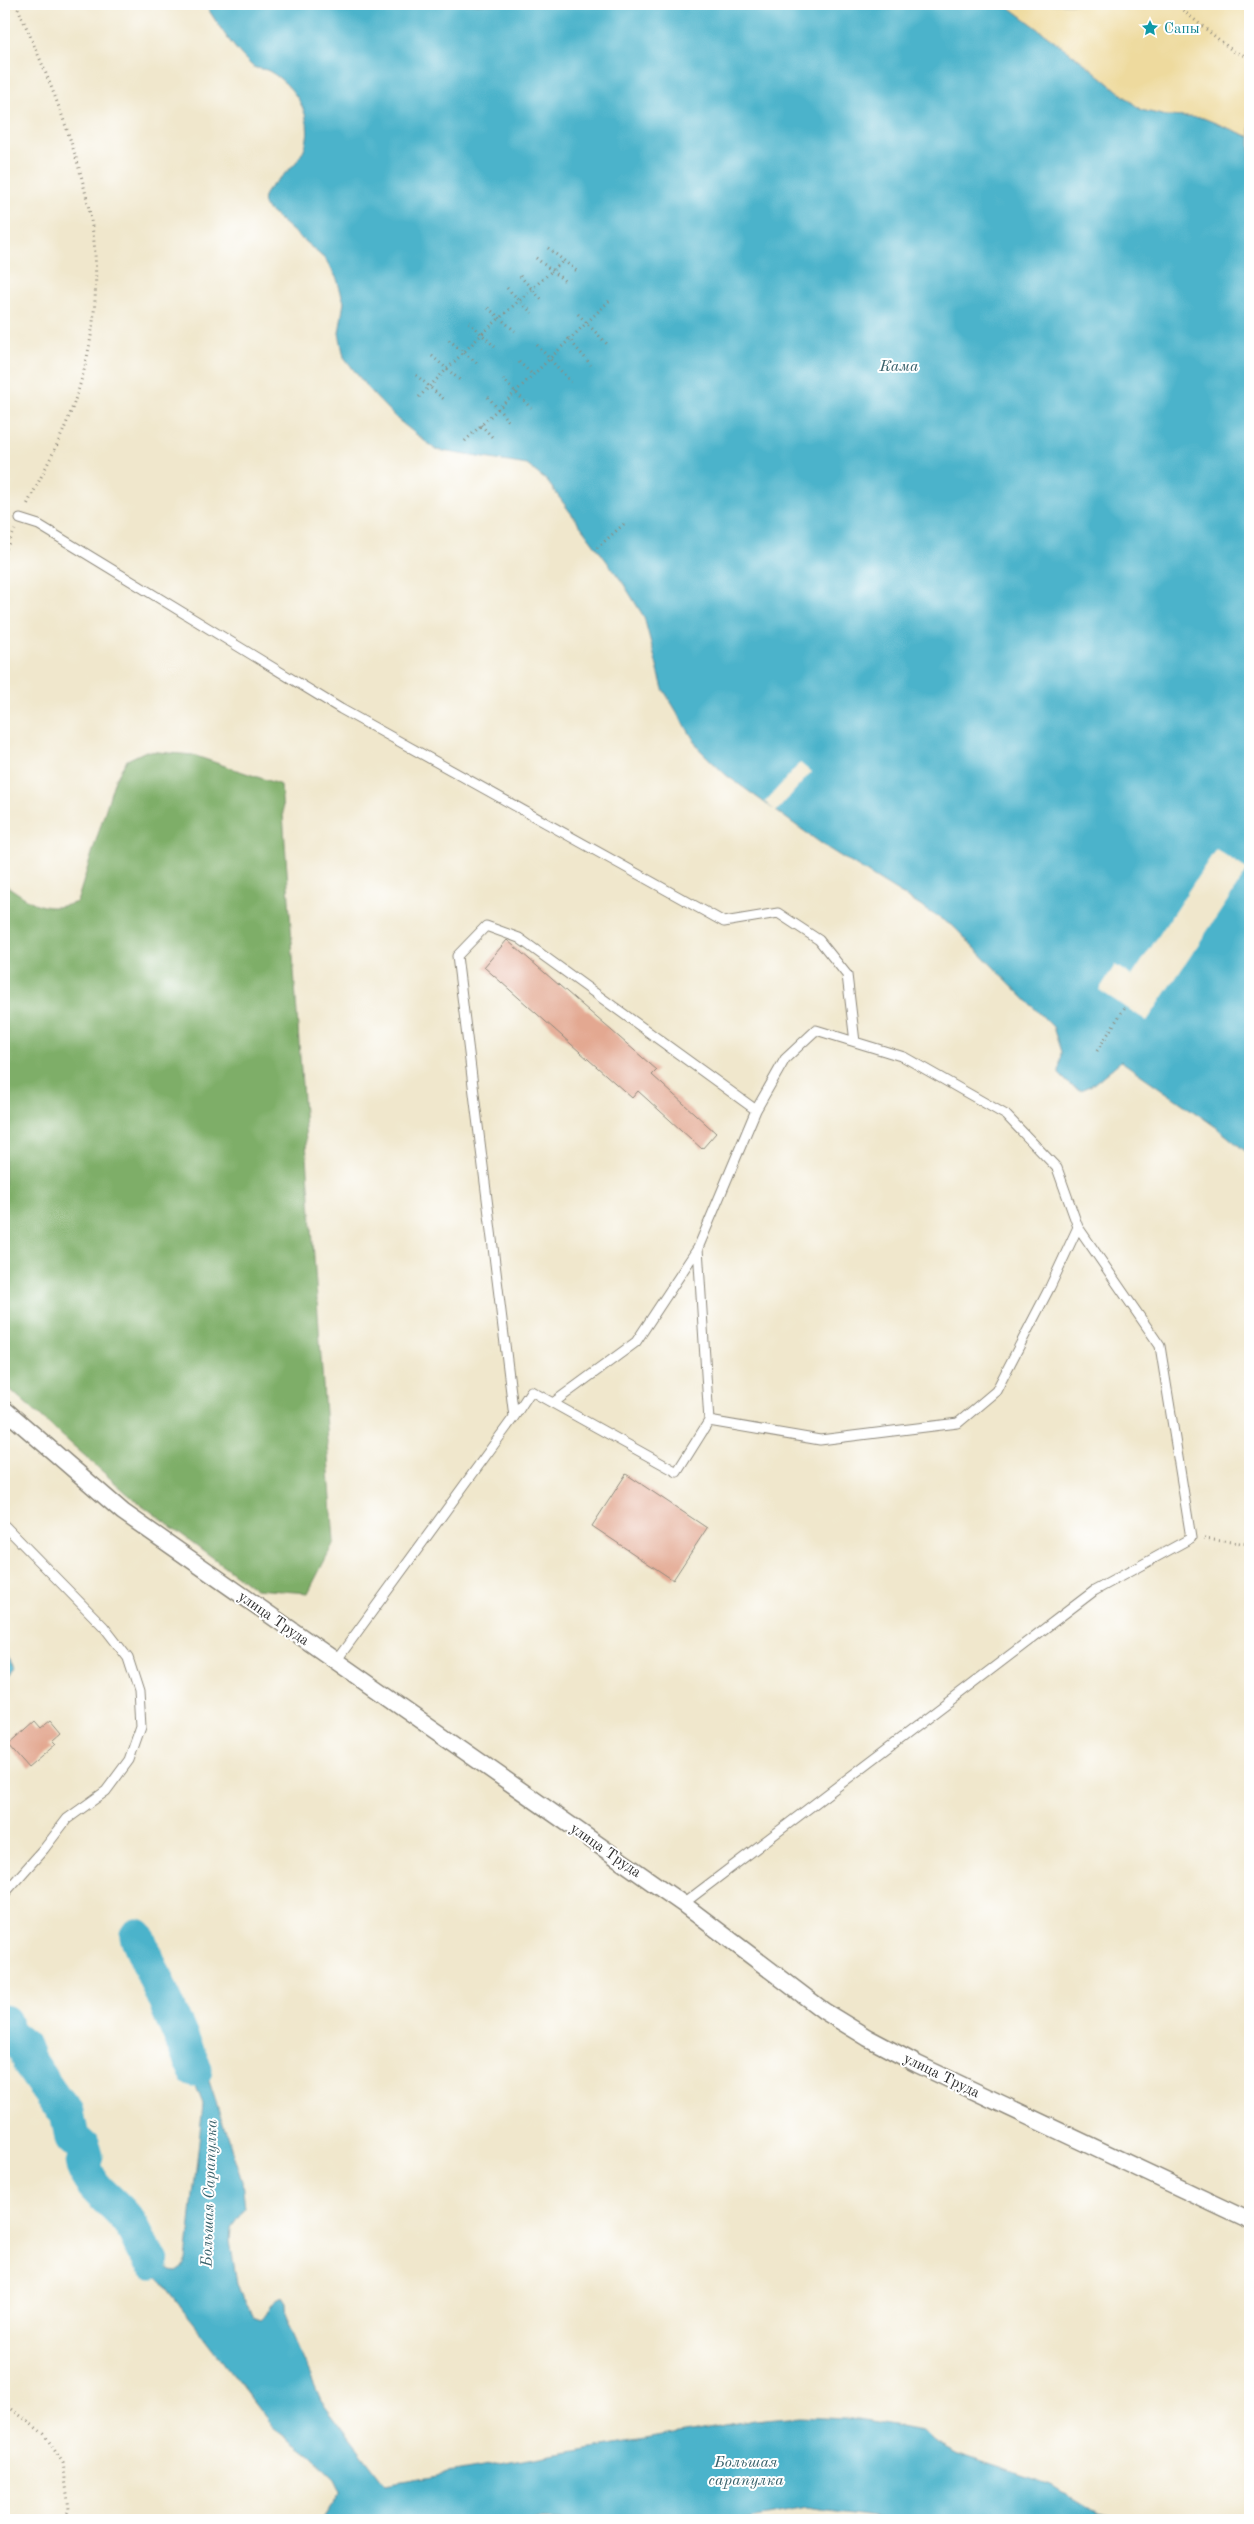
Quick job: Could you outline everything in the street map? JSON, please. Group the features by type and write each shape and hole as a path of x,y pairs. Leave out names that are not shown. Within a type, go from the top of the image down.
{"street":[{"name":"улица Труда","path":"4,1409 123,1512 683,1904 824,2011 868,2038 1250,2221"}],"lane":[{"path":"20,519 39,525 342,709 724,922 778,913 819,940 847,975 855,1042"},
{"path":"514,1417 457,956 486,926 519,938 756,1110"},
{"path":"553,1403 636,1342 698,1248 756,1110 785,1059 816,1030 904,1056 1006,1115 1058,1168 1078,1227 1160,1346 1191,1538 1094,1591 683,1904"},
{"path":"709,1421 820,1440 958,1422 996,1391 1050,1287 1078,1227"},
{"path":"336,1661 531,1391 677,1472 709,1421 698,1248"},
{"path":"4,1525 104,1627 128,1658 139,1692 141,1726 129,1760 106,1791 67,1819 44,1849 4,1894"}],"path":[{"path":"4,553 76,400 94,323 96,286 95,254 90,214 77,163 39,55 16,4"},
{"path":"1175,4 1233,51 1250,58"},
{"path":"548,248 578,272"},
{"path":"536,258 566,282"},
{"path":"419,397 482,334 564,260"},
{"path":"520,276 544,301"},
{"path":"507,288 532,313"},
{"path":"465,441 568,338 609,300"},
{"path":"488,308 515,331"},
{"path":"578,314 608,345"},
{"path":"469,322 495,346"},
{"path":"568,338 591,366"},
{"path":"449,340 478,364"},
{"path":"536,345 571,382"},
{"path":"432,356 461,381"},
{"path":"519,362 532,374"},
{"path":"416,375 446,400"},
{"path":"503,379 531,408"},
{"path":"488,398 509,422"},
{"path":"481,425 493,438"},
{"path":"597,548 625,524"},
{"path":"1097,1051 1125,1007"},
{"path":"1191,1538 1250,1544"},
{"path":"4,2404 44,2434 63,2463 69,2509 65,2520"}],"green space":[{"path":"146,751 193,755 281,785 334,1542 308,1593 255,1589 130,1496 4,1384 4,884 23,897 47,907 77,902 115,779 127,760"}],"sand":[{"path":"1005,4 1250,4 1250,137 1203,118 1166,116 1141,110 1088,66"}],"water":[{"name":"Кама","path":"205,4 1005,4 1088,66 1141,110 1166,116 1203,118 1250,137 1250,1155 1216,1127 1121,1061 1092,1085 1080,1090 1070,1085 1059,1074 1061,1052 1053,1027 954,927 829,849 726,775 700,750 663,689 644,617 623,583 547,481 527,465 436,450 397,419 369,390 344,357 339,333 344,302 337,279 326,260 265,207 264,198 268,190 296,162 304,149 308,133 303,108 296,95 281,79 269,71 253,67 244,58 226,36"},
{"path":"4,1652 15,1668 4,1681"},
{"name":"Большая сарапулка","path":"181,2021 209,2081 242,2181 245,2208 231,2228 230,2241 237,2283 243,2300 253,2317 261,2320 275,2300 283,2296 287,2302 288,2324 321,2400 385,2484 754,2420 799,2416 845,2418 924,2431 934,2441 959,2454 1051,2485 1099,2514 1125,2520 896,2520 806,2508 740,2520 322,2520 341,2491 335,2479 310,2455 273,2427 163,2284 142,2263 128,2232 130,2212 138,2220 144,2243 170,2271 176,2272 182,2268 186,2260 203,2104 174,2030"}],"pier":[{"path":"800,763 811,772 776,812 765,802"},
{"path":"1216,849 1248,870 1147,1021 1099,990 1115,965 1132,976"}],"building":[{"path":"507,940 657,1070 652,1075 716,1133 702,1149 638,1091 632,1098 484,967"},
{"path":"626,1474 707,1528 673,1580 592,1526"},
{"path":"52,1719 63,1732 53,1741 56,1744 28,1768 8,1745 35,1721 41,1728"}],"waterway":[{"name":"Большая Сарапулка","path":"137,1936 195,2070"},
{"name":"Большая Сарапулка","path":"4,2022 7,2033 23,2046 30,2064 54,2099 67,2112 72,2138 84,2149 86,2156 83,2165 86,2174 96,2188 129,2222 152,2262"}],"place":[{"name":"Сапы","path":"1150,28"}]}
